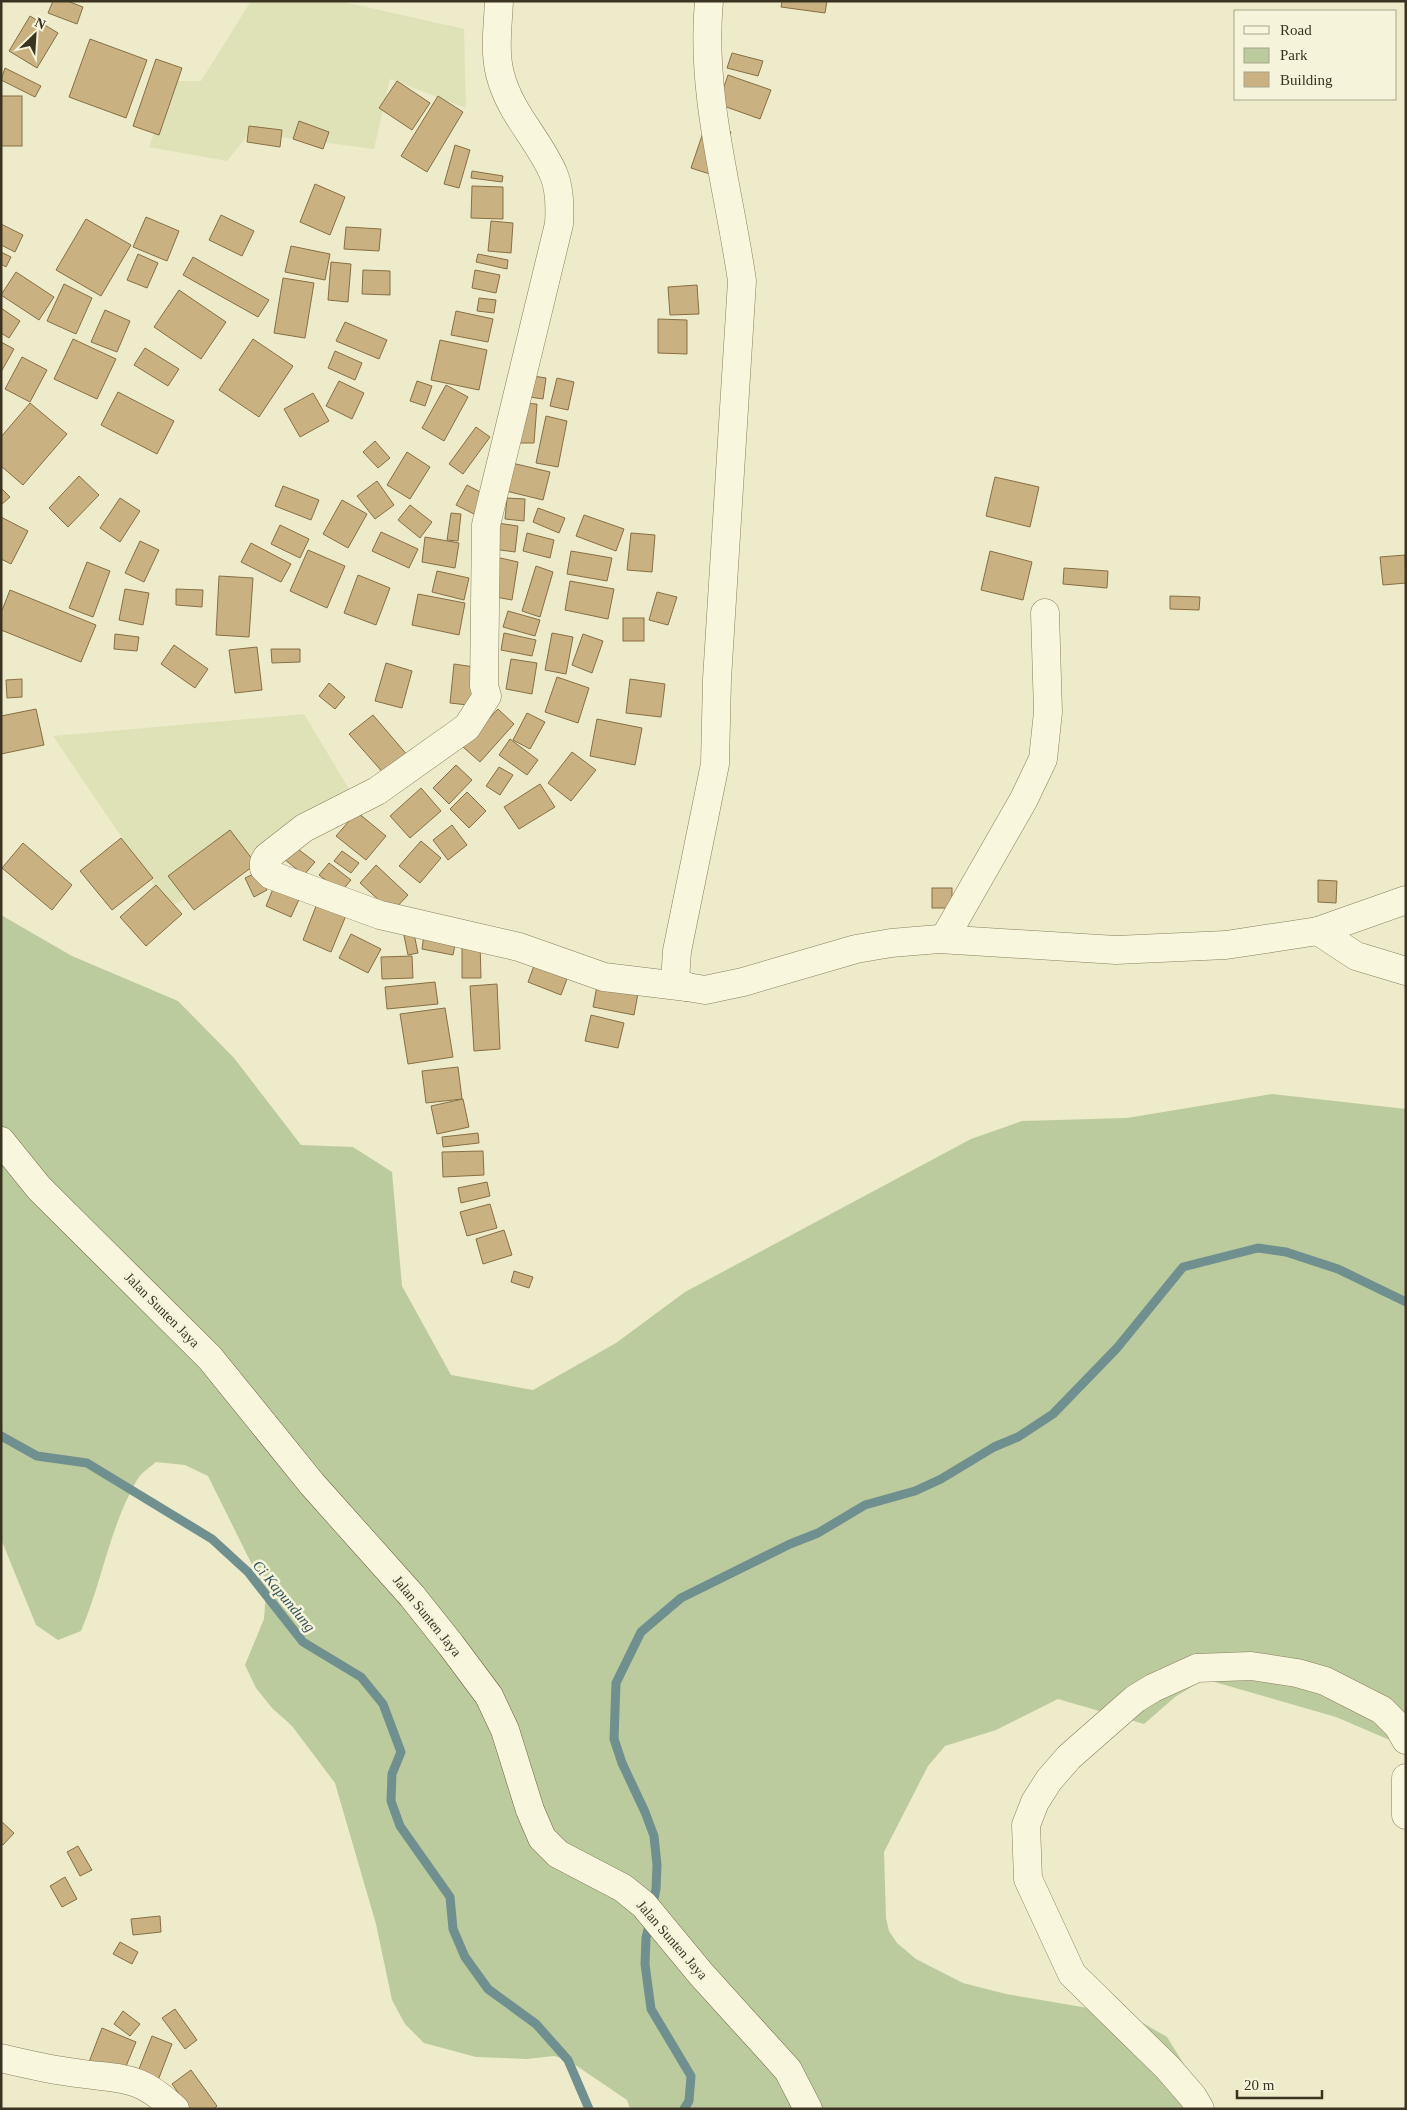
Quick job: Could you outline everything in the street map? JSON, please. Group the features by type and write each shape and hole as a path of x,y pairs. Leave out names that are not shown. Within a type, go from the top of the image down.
{"street":[{"path":"499,1 497,50 499,73 515,113 554,176 560,205 559,224 486,525 484,686 487,696 467,727 377,791 304,828 267,857 264,862 264,868 272,875 380,915 519,947 610,979 705,990 742,982 823,957 891,943 944,939 1116,950 1226,945 1318,931 1406,900"},
{"path":"687,987 674,982 674,970 715,764 717,680 742,281 735,232 720,162 711,86 706,38 709,1"},
{"path":"944,939 1024,799 1043,759 1048,712 1045,613"},
{"path":"1318,931 1356,956 1406,971"},
{"name":"Jalan Sunten Jaya","path":"1,1141 40,1188 210,1358 312,1484 412,1596 451,1645 489,1696 505,1730 530,1810 542,1838 558,1854 623,1888 651,1913 701,1974 788,2070 808,2109"},
{"path":"1200,2109 1193,2097 1168,2068 1072,1974 1028,1880 1026,1825 1035,1802 1049,1780 1069,1757 1135,1699 1153,1688 1197,1668 1251,1666 1297,1673 1326,1681 1382,1710 1398,1726 1406,1740"},
{"path":"1406,1778 1406,1815"},
{"path":"1,2058 77,2074 133,2080 150,2089 175,2109"}],"green space":[{"path":"251,1 340,1 464,29 466,108 390,79 374,149 250,133 227,161 149,147 173,81 201,81"},
{"path":"304,714 361,809 169,907 53,736"},
{"path":"1,915 72,956 178,1001 234,1058 301,1145 353,1147 392,1172 402,1286 451,1375 533,1390 616,1343 685,1292 971,1139 1022,1121 1127,1118 1272,1094 1406,1109 1406,1747 1336,1717 1204,1679 1175,1697 1144,1724 1058,1699 996,1730 945,1746 928,1766 884,1852 886,1918 889,1931 897,1943 916,1959 963,1983 1006,1994 1129,2015 1167,2037 1208,2103 1208,2109 630,2109 627,2100 568,2060 554,2056 527,2059 476,2057 424,2043 405,2024 392,2000 376,1924 335,1783 292,1726 272,1708 256,1688 245,1665 264,1619 266,1593 208,1476 185,1465 156,1462 141,1475 120,1516 81,1631 58,1640 36,1625 1,1539"}],"building":[{"path":"53,1 67,1 83,7 77,24 48,13"},
{"path":"782,1 827,1 825,13 781,7"},
{"path":"30,16 58,33 37,68 9,51"},
{"path":"90,39 147,60 126,118 69,97"},
{"path":"732,53 763,61 758,76 727,68"},
{"path":"156,59 182,68 159,135 133,126"},
{"path":"5,68 41,86 35,97 1,80"},
{"path":"728,75 771,90 760,119 718,104"},
{"path":"397,81 430,103 412,130 379,108"},
{"path":"1,96 22,96 22,146 1,146"},
{"path":"438,96 463,112 427,172 401,156"},
{"path":"299,121 329,132 323,149 293,139"},
{"path":"706,124 731,132 716,176 691,168"},
{"path":"249,126 282,130 280,147 247,142"},
{"path":"455,145 470,150 459,188 444,184"},
{"path":"472,171 503,176 502,182 471,178"},
{"path":"315,184 345,197 330,235 300,222"},
{"path":"472,186 503,187 503,219 471,218"},
{"path":"221,215 254,231 242,256 209,240"},
{"path":"146,217 179,231 167,261 133,247"},
{"path":"86,219 131,245 101,296 56,270"},
{"path":"491,221 513,223 511,253 488,251"},
{"path":"1,224 23,235 15,252 1,245"},
{"path":"346,227 381,229 379,251 344,249"},
{"path":"291,246 330,254 325,280 285,272"},
{"path":"1,252 11,257 6,267 1,264"},
{"path":"138,254 158,263 147,288 127,280"},
{"path":"478,254 508,260 507,269 476,262"},
{"path":"193,257 269,300 258,317 183,275"},
{"path":"331,262 351,264 348,302 328,300"},
{"path":"363,270 390,271 390,295 362,294"},
{"path":"475,270 500,275 496,293 472,288"},
{"path":"16,272 54,297 39,320 1,295"},
{"path":"283,278 314,283 305,338 274,333"},
{"path":"64,284 92,298 76,334 47,321"},
{"path":"697,285 699,314 670,315 668,287"},
{"path":"179,290 226,322 201,359 154,327"},
{"path":"479,298 496,300 494,313 477,311"},
{"path":"1,308 20,321 9,338 1,333"},
{"path":"105,310 130,321 117,352 91,342"},
{"path":"456,311 493,319 488,342 451,335"},
{"path":"658,319 687,320 687,354 658,353"},
{"path":"345,322 387,340 379,359 336,341"},
{"path":"73,339 116,359 97,399 54,379"},
{"path":"253,339 293,366 259,417 219,390"},
{"path":"440,340 487,350 479,390 431,380"},
{"path":"1,342 14,349 1,372"},
{"path":"145,348 179,369 168,386 134,365"},
{"path":"335,351 362,363 355,380 328,368"},
{"path":"22,357 47,370 30,402 5,389"},
{"path":"527,375 546,378 543,399 523,396"},
{"path":"557,378 574,382 568,410 550,406"},
{"path":"339,381 364,393 352,419 326,406"},
{"path":"417,381 432,386 425,406 410,401"},
{"path":"446,385 468,397 444,441 422,428"},
{"path":"118,392 174,421 157,454 101,425"},
{"path":"313,393 329,421 300,437 284,409"},
{"path":"30,403 67,434 23,485 1,466 1,437"},
{"path":"521,403 537,404 534,443 519,443"},
{"path":"546,416 567,421 558,467 536,463"},
{"path":"476,427 490,437 463,474 449,464"},
{"path":"375,441 390,458 378,468 363,452"},
{"path":"407,452 430,467 410,499 387,485"},
{"path":"512,463 550,472 543,500 506,491"},
{"path":"79,476 99,495 68,527 49,508"},
{"path":"995,477 1039,487 1030,527 986,516"},
{"path":"377,481 394,505 375,519 357,496"},
{"path":"467,485 484,494 474,514 456,505"},
{"path":"283,486 319,500 311,520 275,506"},
{"path":"1,488 10,497 1,505"},
{"path":"120,498 140,511 120,542 100,528"},
{"path":"507,498 525,499 524,521 505,519"},
{"path":"342,500 367,514 348,548 323,534"},
{"path":"410,505 432,522 420,538 398,520"},
{"path":"538,508 565,518 559,533 533,522"},
{"path":"451,513 461,514 458,541 447,540"},
{"path":"584,515 624,529 616,551 576,536"},
{"path":"1,517 28,531 11,564 1,559"},
{"path":"497,523 518,526 515,552 493,549"},
{"path":"280,525 309,539 300,558 271,544"},
{"path":"381,532 418,549 409,568 372,551"},
{"path":"527,533 554,540 550,558 523,551"},
{"path":"631,533 655,535 652,572 627,570"},
{"path":"425,537 459,543 455,568 422,562"},
{"path":"140,541 159,550 144,582 125,573"},
{"path":"251,543 291,564 281,582 241,562"},
{"path":"308,550 345,566 327,608 290,591"},
{"path":"571,551 612,558 607,581 567,574"},
{"path":"990,551 1032,562 1023,600 981,590"},
{"path":"1405,555 1406,583 1383,585 1380,557"},
{"path":"496,557 518,562 512,600 490,596"},
{"path":"87,562 110,571 93,617 69,608"},
{"path":"536,566 553,572 540,617 522,611"},
{"path":"1064,568 1108,571 1107,588 1063,584"},
{"path":"437,571 469,578 464,600 432,592"},
{"path":"358,575 390,588 376,625 344,613"},
{"path":"219,576 253,578 249,637 216,635"},
{"path":"570,581 614,589 608,619 565,610"},
{"path":"125,589 149,593 143,625 119,620"},
{"path":"176,589 203,590 202,607 176,605"},
{"path":"10,590 96,625 81,662 1,630 1,613"},
{"path":"657,592 677,597 668,625 649,620"},
{"path":"418,594 465,603 459,635 412,625"},
{"path":"1170,596 1200,597 1199,610 1170,609"},
{"path":"508,611 540,620 535,636 503,627"},
{"path":"623,618 644,618 644,641 623,641"},
{"path":"504,633 536,640 532,656 501,650"},
{"path":"552,633 573,637 566,674 545,670"},
{"path":"115,634 139,637 137,651 114,649"},
{"path":"583,634 603,641 592,673 572,665"},
{"path":"174,645 208,669 195,688 161,664"},
{"path":"257,647 262,690 235,693 229,650"},
{"path":"271,649 300,649 300,662 272,663"},
{"path":"511,659 537,663 532,694 506,689"},
{"path":"386,663 412,671 402,708 375,701"},
{"path":"454,664 481,668 477,706 450,703"},
{"path":"557,677 589,688 578,723 545,712"},
{"path":"22,679 22,697 7,698 6,680"},
{"path":"630,679 665,684 661,717 626,713"},
{"path":"329,683 345,697 335,709 319,696"},
{"path":"36,709 44,745 1,754 1,716"},
{"path":"498,709 514,724 480,762 463,747"},
{"path":"527,713 545,722 530,749 513,740"},
{"path":"373,715 408,756 385,775 349,734"},
{"path":"597,719 642,728 635,765 590,756"},
{"path":"510,739 538,760 527,775 499,755"},
{"path":"572,752 596,770 571,801 548,783"},
{"path":"456,765 472,780 449,804 433,788"},
{"path":"499,767 513,775 500,795 486,786"},
{"path":"540,784 555,807 519,829 504,807"},
{"path":"421,788 441,811 410,838 390,816"},
{"path":"467,792 486,811 469,828 450,809"},
{"path":"357,812 386,836 366,860 336,836"},
{"path":"452,825 467,845 448,860 433,840"},
{"path":"230,830 256,864 194,910 168,876"},
{"path":"121,838 153,878 112,910 80,871"},
{"path":"421,841 441,858 420,883 399,866"},
{"path":"23,843 72,885 52,910 2,868"},
{"path":"294,846 315,862 304,875 284,859"},
{"path":"342,851 359,863 351,873 334,861"},
{"path":"329,863 351,880 341,892 319,875"},
{"path":"376,865 408,895 392,912 360,883"},
{"path":"258,872 267,890 254,897 245,878"},
{"path":"1318,880 1337,881 1336,903 1318,902"},
{"path":"275,884 301,895 291,917 266,906"},
{"path":"156,885 182,914 146,946 120,917"},
{"path":"932,888 952,888 952,908 932,908"},
{"path":"318,901 347,913 331,952 303,940"},
{"path":"413,929 418,953 408,955 403,931"},
{"path":"351,934 381,949 368,973 339,958"},
{"path":"424,934 456,940 453,955 422,949"},
{"path":"462,942 480,942 481,978 462,978"},
{"path":"538,955 571,968 561,995 528,982"},
{"path":"412,956 413,978 382,979 381,957"},
{"path":"598,981 639,988 634,1015 593,1007"},
{"path":"435,982 438,1004 387,1009 385,987"},
{"path":"497,984 500,1049 474,1051 470,986"},
{"path":"445,1008 453,1057 408,1064 400,1014"},
{"path":"591,1015 624,1023 618,1048 585,1041"},
{"path":"458,1067 462,1099 426,1103 422,1071"},
{"path":"463,1099 469,1127 437,1134 431,1106"},
{"path":"478,1133 479,1143 443,1147 442,1137"},
{"path":"483,1151 484,1175 443,1177 442,1152"},
{"path":"487,1182 490,1196 461,1203 458,1188"},
{"path":"490,1204 497,1228 467,1236 460,1212"},
{"path":"504,1230 512,1255 483,1264 476,1239"},
{"path":"514,1271 533,1277 529,1288 511,1282"},
{"path":"1,1821 14,1833 3,1845 1,1844"},
{"path":"78,1846 92,1870 80,1876 67,1852"},
{"path":"65,1877 77,1899 62,1907 50,1886"},
{"path":"160,1916 161,1932 133,1935 131,1919"},
{"path":"120,1942 138,1952 132,1964 113,1954"},
{"path":"175,2009 197,2040 185,2049 162,2018"},
{"path":"123,2011 140,2024 130,2036 114,2024"},
{"path":"102,2028 136,2042 122,2076 89,2062"},
{"path":"152,2036 172,2044 157,2083 137,2074"},
{"path":"191,2070 217,2106 214,2109 190,2109 172,2084"}],"waterway":[{"path":"652,1908 656,1889 657,1865 654,1836 622,1763 614,1739 616,1683 641,1632 681,1598 790,1544 818,1533 865,1505 915,1491 941,1479 994,1447 1018,1437 1053,1414 1117,1348 1183,1267 1258,1248 1286,1252 1338,1269 1406,1302"},
{"name":"Ci Kapundung","path":"1,1436 37,1456 87,1463 212,1539 248,1572 303,1642 361,1677 383,1704 401,1752 392,1774 391,1801 400,1826 450,1897 453,1929 465,1957 488,1989 536,2024 568,2060 589,2109"},
{"path":"650,1921 646,1938 645,1964 651,2009 691,2076 689,2101 684,2109"}]}
